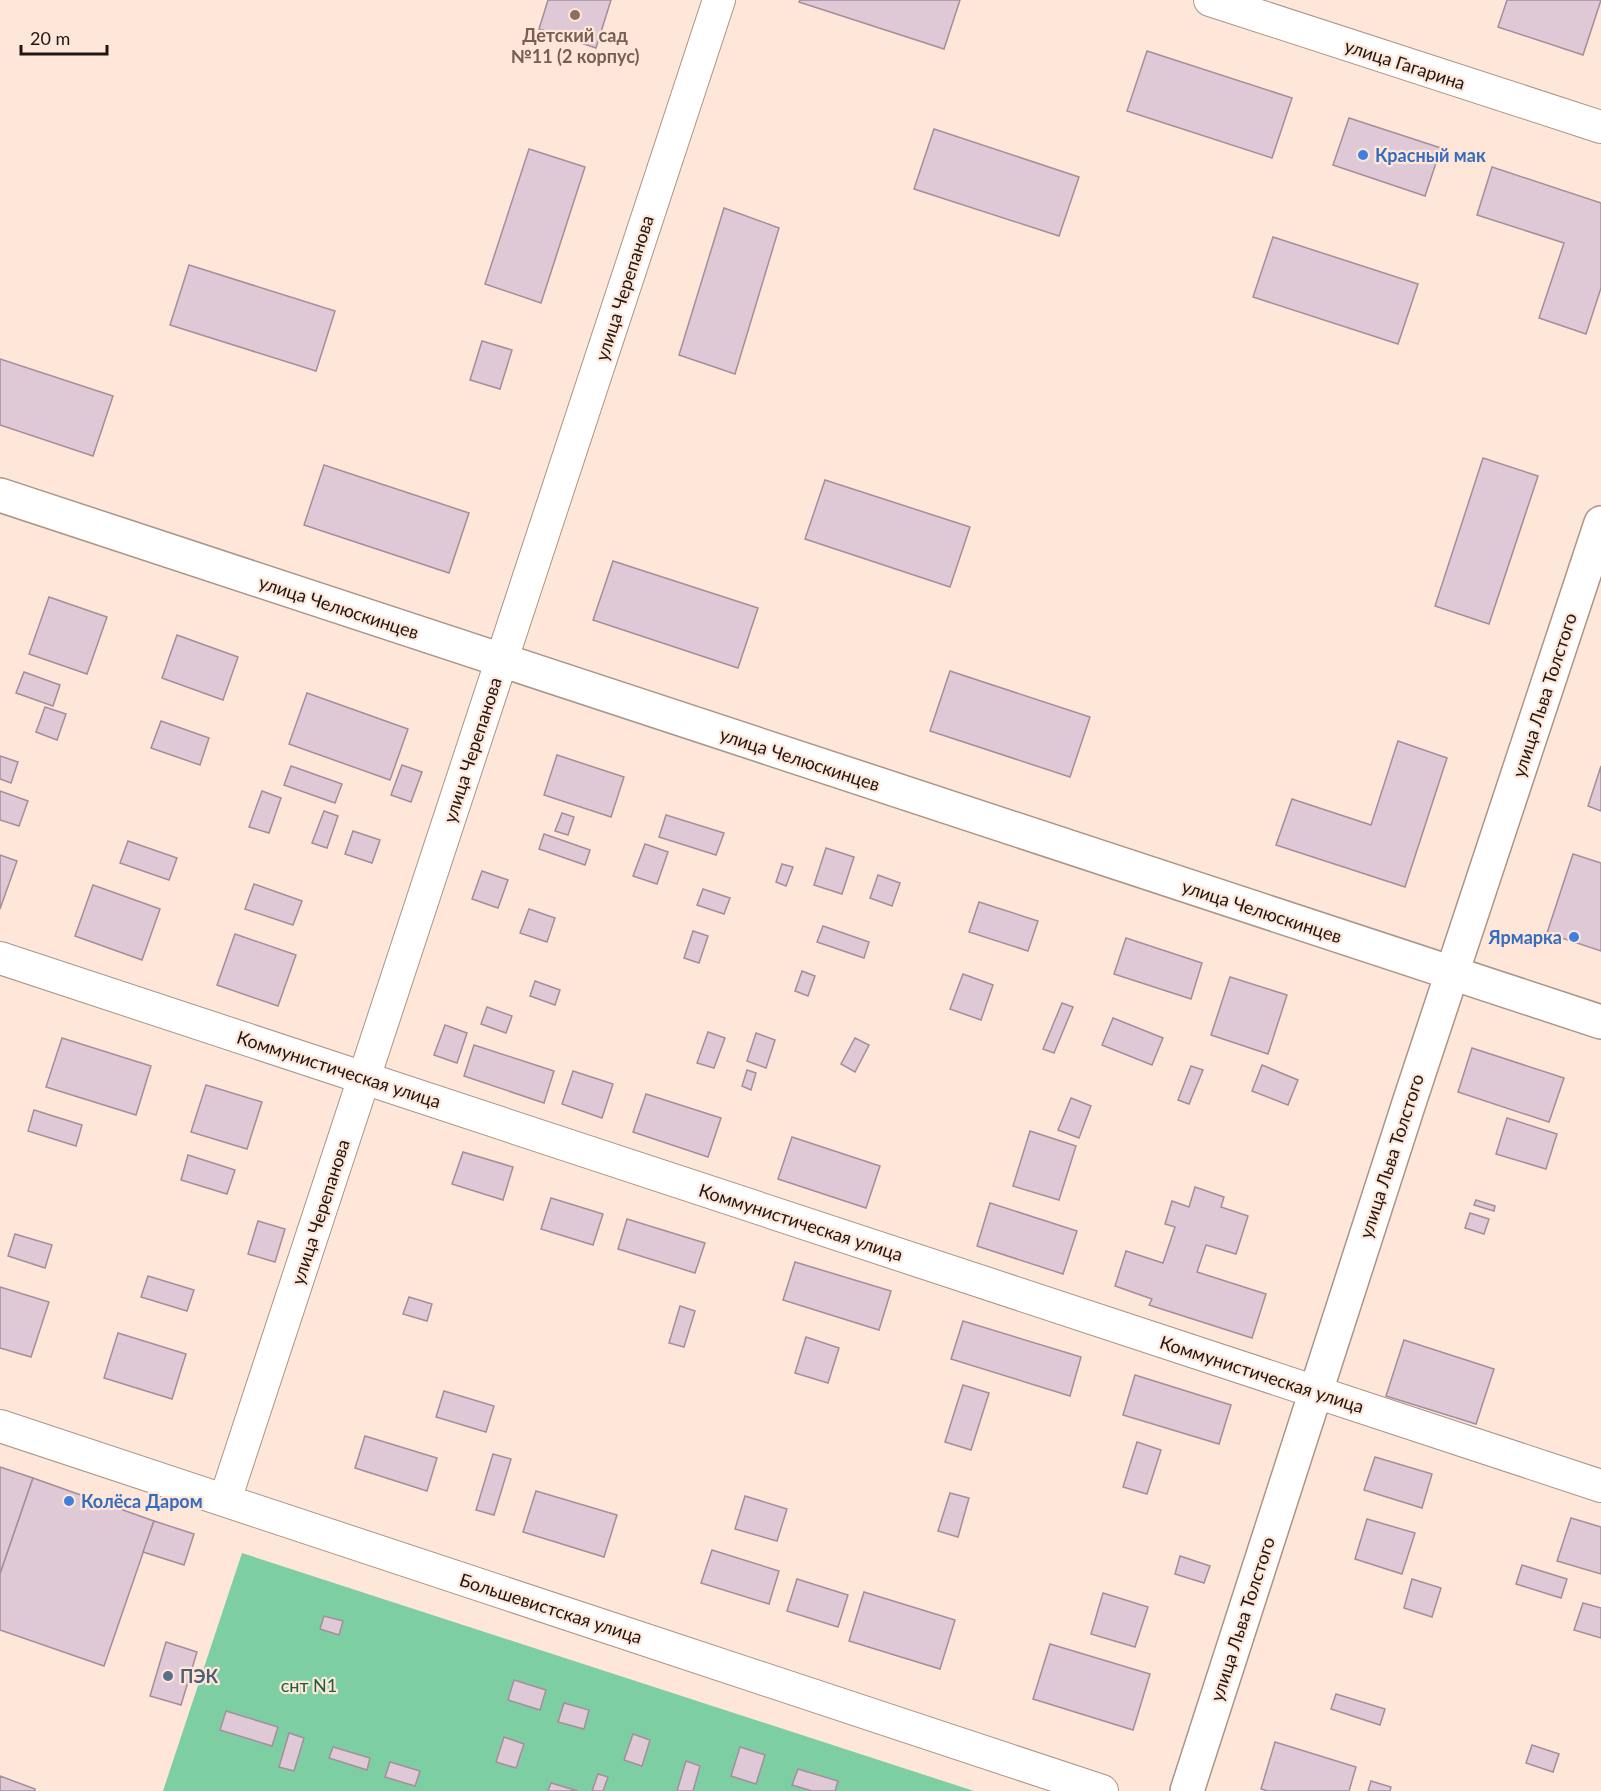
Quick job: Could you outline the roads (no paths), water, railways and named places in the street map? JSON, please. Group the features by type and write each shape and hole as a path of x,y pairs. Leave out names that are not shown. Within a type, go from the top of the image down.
{"street":[{"name":"улица Черепанова","path":"225,1500 719,0"},
{"name":"улица Гагарина","path":"1210,0 1601,128"},
{"name":"улица Челюскинцев","path":"0,495 1601,1022"},
{"name":"улица Льва Толстого","path":"1187,1791 1315,1391 1601,523"},
{"name":"Коммунистическая улица","path":"0,957 1601,1486"},
{"name":"Большевистская улица","path":"0,1426 1102,1791"}],"place":[{"name":"Детский сад №11 (2 корпус)","path":"575,15"},
{"name":"Красный мак","path":"1363,155"},
{"name":"Ярмарка","path":"1574,937"},
{"name":"Колёса Даром","path":"69,1501"},
{"name":"ПЭК","path":"168,1676"}],"park label":[{"name":"снт N1","path":"309,1685"}]}
